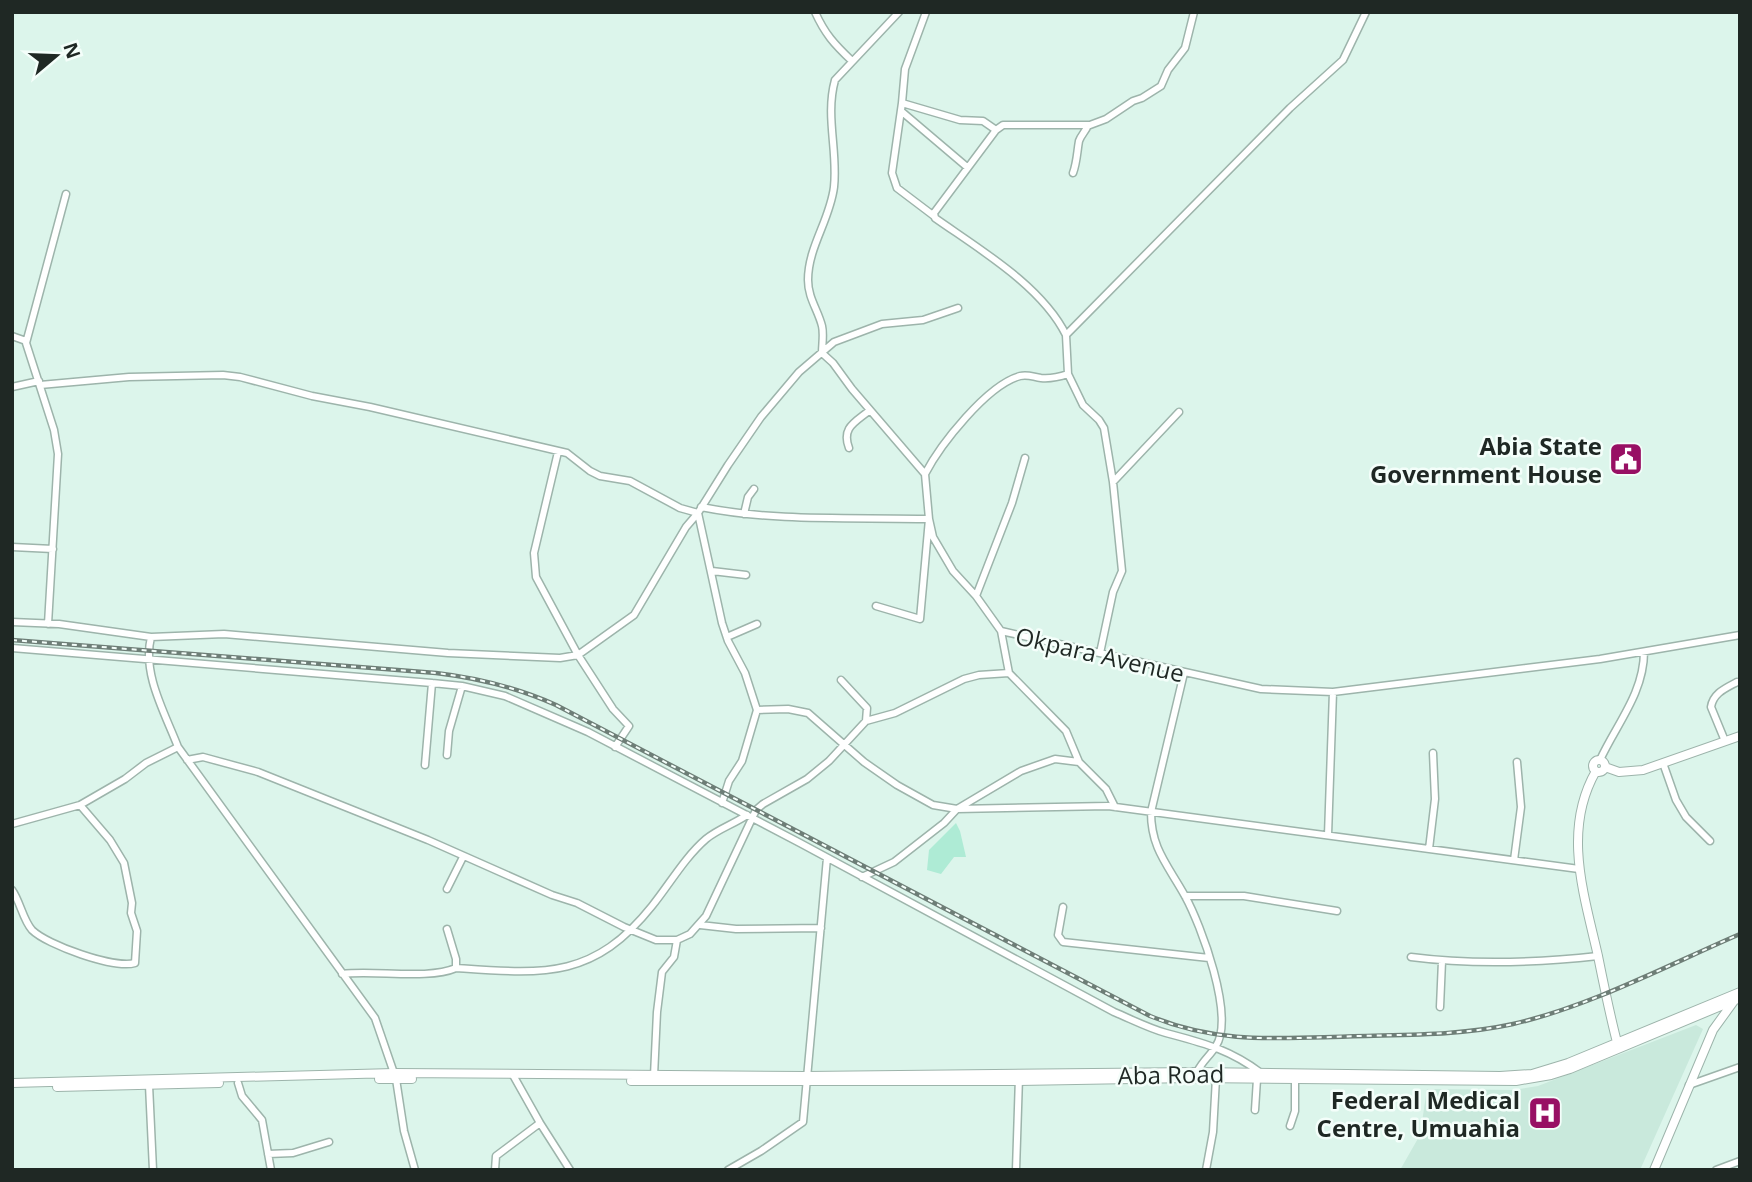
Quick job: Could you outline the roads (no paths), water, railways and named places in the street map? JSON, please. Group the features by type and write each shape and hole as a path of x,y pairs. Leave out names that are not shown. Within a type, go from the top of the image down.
{"main road":[{"path":"1618,1046 1578,869 1577,829 1585,794 1595,771 1601,772 1602,764 1619,772 1635,772 1740,736"},
{"path":"1714,1025 1739,996"},
{"name":"Aba Road","path":"586,1078 1259,1076 1500,1082 1533,1079 1570,1069 1645,1031 1739,996"},
{"path":"1716,1004 1723,1015"},
{"path":"1654,1170 1714,1025 1716,1004"},
{"name":"Aba Road","path":"1019,1078 1197,1072 1295,1079 1438,1079 1532,1073 1618,1046 1704,1013 1716,1004"},
{"path":"1704,1013 1710,1014 1714,1025"},
{"path":"1611,1019 1625,1032 1645,1031"},
{"path":"1594,1052 1608,1039 1611,1019"},
{"path":"12,1085 238,1083 395,1076"},
{"path":"12,1085 395,1076 586,1078"},
{"name":"Aba Road","path":"586,1078 654,1076 806,1079"}],"street":[{"path":"815,12 826,35 852,61"},
{"path":"822,353 823,328 811,299 808,268 834,189 831,95 835,80 898,12"},
{"path":"926,12 905,69 892,173 897,188 1037,297 1053,312 1066,335 1068,374 1083,405 1104,428 1113,482 1122,571 1113,592 1100,653"},
{"path":"934,216 996,130 1011,124 1088,125 1106,120 1161,86 1168,70 1185,48 1194,12"},
{"path":"1066,335 1261,137 1343,60 1366,12"},
{"path":"902,107 960,120 984,121 996,130"},
{"path":"902,107 967,167"},
{"path":"1073,173 1080,138 1088,125"},
{"path":"47,624 58,445 26,341 66,194"},
{"path":"12,622 59,624 151,637 224,634 448,653 560,658 578,655 634,615 686,527 783,388 834,342 882,324 923,320 958,308"},
{"path":"12,336 26,341"},
{"path":"822,353 925,474 932,460 962,422 1006,381 1028,375 1055,378 1068,374"},
{"path":"12,387 129,377 240,377 567,453 600,476 630,481 680,508 775,518 929,519 920,619 876,606"},
{"path":"849,448 845,435 850,425 870,410"},
{"path":"1113,482 1179,412"},
{"path":"558,452 534,552 534,568 536,578 578,655 613,709 629,726 615,747"},
{"path":"976,596 1012,503 1025,458"},
{"name":"Okpara Avenue","path":"925,474 933,537 953,571 976,596 1001,631 1261,689 1333,692 1644,652 1740,635"},
{"path":"744,514 754,489"},
{"path":"699,510 727,637 745,673 757,710 742,761 729,780 722,803"},
{"path":"12,547 53,549"},
{"path":"712,571 746,575"},
{"path":"50,608 59,624"},
{"path":"727,637 757,624"},
{"path":"1001,631 1009,673 1066,731 1079,762 1106,789 1115,807"},
{"path":"151,637 148,659 164,714 178,747 378,1024 395,1076 404,1131 415,1170"},
{"path":"12,648 432,683 462,686 505,696 588,732 1115,1013 1163,1032 1216,1046 1243,1059 1259,1076 1255,1110"},
{"path":"1602,764 1639,686 1644,652"},
{"path":"342,974 364,971 430,974 456,968 535,971 580,964 614,946 632,930 704,841 807,779 866,721 895,712 964,679 1009,673"},
{"path":"1184,673 1151,812 1151,825 1156,848 1185,896 1209,958 1221,999 1223,1014 1216,1046 1202,1060 1197,1072"},
{"path":"841,680 867,708 866,721"},
{"path":"1725,741 1712,701 1716,695 1737,682"},
{"path":"425,765 432,683"},
{"path":"447,755 449,731 462,686"},
{"path":"1328,835 1333,692"},
{"path":"757,710 789,709 808,713 864,762 933,806 957,810 1115,807 1578,869"},
{"path":"12,824 80,805 125,779 146,763 178,747"},
{"path":"1429,849 1435,799 1433,754"},
{"path":"187,760 203,757 258,772 428,840 656,940 677,940 700,925 749,816"},
{"path":"862,877 894,862 957,810 1004,780 1032,766 1045,765 1055,759 1079,762"},
{"path":"1514,860 1521,807 1517,762"},
{"path":"1663,763 1676,800 1686,817 1710,841"},
{"path":"12,890 30,927 45,938 92,959 117,965 135,963 137,931 131,914 132,903 124,863 110,840 80,805"},
{"path":"447,889 463,857"},
{"path":"728,1170 801,1124 804,1119 827,858"},
{"path":"1185,896 1244,896 1337,911"},
{"path":"1063,907 1058,935 1066,943 1209,958"},
{"path":"700,925 736,929 821,928"},
{"path":"447,929 456,968"},
{"path":"654,1076 662,972 674,957 677,940"},
{"path":"1411,957 1502,963 1598,956"},
{"path":"1440,1007 1443,961"},
{"path":"1689,1085 1740,1067"},
{"path":"519,1077 540,1123 570,1170"},
{"path":"1016,1170 1019,1078"},
{"path":"1206,1170 1213,1132 1216,1078"},
{"path":"1290,1126 1295,1111 1295,1079"},
{"path":"238,1083 242,1096 261,1117 271,1170"},
{"path":"149,1085 153,1170"},
{"path":"495,1170 496,1156 540,1123"},
{"path":"268,1154 293,1153 329,1142"},
{"path":"1716,1170 1740,1161"}],"railway":[{"path":"12,640 436,673 512,689 556,705 1150,1016 1218,1035 1285,1038 1423,1034 1513,1024 1600,996 1740,934"}],"place":[{"name":"Abia State Government House","path":"1626,459"},
{"name":"Federal Medical Centre, Umuahia","path":"1545,1113"}]}
